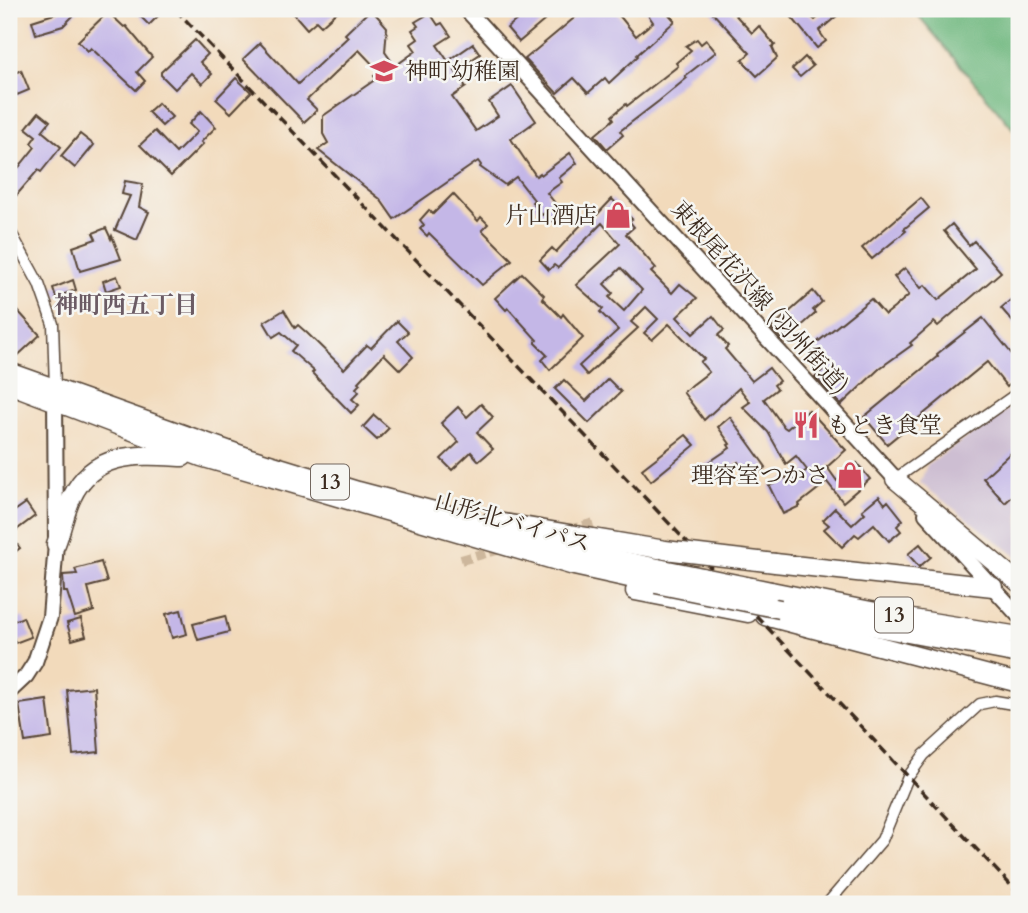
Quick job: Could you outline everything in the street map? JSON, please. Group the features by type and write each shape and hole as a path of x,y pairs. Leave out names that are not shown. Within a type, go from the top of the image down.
{"highway":[{"name":"山形北バイパス","path":"9,372 55,395 201,457 657,576 764,613 1018,645"},
{"name":"山形北バイパス","path":"9,384 55,395 451,523"},
{"path":"56,544 72,498 82,481 100,466 116,458 135,454 201,457"},
{"path":"895,479 1019,583"},
{"path":"451,523 993,587"},
{"path":"451,523 538,566 663,598 764,613 1019,682"},
{"name":"山形北バイパス","path":"657,576 771,591 906,618 1018,645"}],"main road":[{"name":"東根尾花沢線 (羽州街道)","path":"466,9 1019,616"},
{"path":"9,692 26,676 41,650 50,617 56,544 55,395"}],"street":[{"path":"9,229 39,284 53,324 55,395"},
{"path":"895,479 1019,392"},
{"path":"827,904 882,840 908,777 924,755 980,704 995,701 1019,705"}],"shaded area":[{"path":"1019,402 1019,558 920,483 927,465"}],"green space":[{"path":"913,9 1019,9 1019,136"}],"building":[{"path":"61,9 80,9 63,26 36,34 32,21 57,13"},
{"path":"133,9 165,9 149,25"},
{"path":"300,9 340,9 321,26 316,21 307,29 294,14"},
{"path":"371,9 387,27 385,52 395,66 416,51 411,44 418,39 412,30 418,26 415,22 430,13 438,25 442,23 451,36 437,45 448,61 473,44 480,54 455,71 466,87 452,97 476,131 498,116 489,102 512,86 536,121 511,139 536,176 570,153 577,163 559,178 562,182 547,193 563,213 553,221 546,212 542,215 516,177 505,185 480,167 478,161 394,219 380,199 318,150 328,143 323,134 323,116 376,79 374,76 380,72 359,50 307,100 317,110 304,122 243,59 260,43 298,84 348,37 345,34"},
{"path":"530,9 554,9 519,42 507,28"},
{"path":"585,9 614,9 636,36 653,22 644,9 664,9 675,21 609,83 605,78 588,93 574,78 557,93 525,59"},
{"path":"709,9 730,9 752,33 759,26 775,45 772,47 777,58 757,76 742,60 750,53"},
{"path":"785,9 802,9 815,20 828,9 838,15 819,31 826,41 817,48"},
{"path":"108,12 126,26 152,57 137,72 145,81 136,90 91,48 88,51 78,41"},
{"path":"697,39 701,44 706,40 716,52 620,131 623,135 607,149 595,135 614,119 612,116 626,104 627,106 678,66 676,63 691,50 686,46"},
{"path":"195,40 208,54 200,62 212,74 202,84 191,73 175,89 161,72"},
{"path":"805,57 813,66 800,77 792,69"},
{"path":"21,70 29,90 17,95 15,91 9,97 9,76"},
{"path":"236,78 251,92 231,113 216,99"},
{"path":"158,103 172,117 162,126 148,112"},
{"path":"201,111 216,127 171,176 140,145 155,131 176,153 197,132 189,124"},
{"path":"39,112 50,121 42,131 61,147 9,204 9,158 19,167 35,147 31,143 36,136 26,128"},
{"path":"80,134 94,145 75,168 61,156"},
{"path":"125,181 143,184 139,207 149,212 137,240 115,230 130,196 122,194"},
{"path":"453,194 478,221 481,217 488,224 482,230 512,260 482,285 429,233 427,236 420,229 424,225 420,220 429,210 433,214"},
{"path":"921,198 929,208 872,259 862,248"},
{"path":"612,199 632,219 629,221 634,227 626,234 656,268 651,272 672,293 680,284 697,298 677,317 693,334 713,316 724,330 718,335 728,346 725,349 752,381 769,368 779,381 774,385 777,389 764,399 784,427 787,429 809,410 846,450 827,467 837,481 857,463 870,479 843,502 827,482 799,504 800,506 783,514 769,486 787,477 789,483 807,470 796,456 786,464 768,432 743,407 750,402 739,388 704,420 683,392 709,372 700,362 704,359 669,324 652,340 644,333 658,319 646,307 631,322 638,328 587,375 579,366 618,330 600,312 603,309 576,285 620,244 602,223 558,268 554,265 549,270 540,260 552,248 556,252 590,215 594,218","holes":["621,268 642,290 624,311 609,297 613,293 604,284"]},
{"path":"952,224 969,245 974,241 1001,272 938,326 934,322 910,343 912,345 880,368 841,405 815,377 825,368 809,349 871,299 885,315 894,308 909,295 894,277 905,268 921,288 925,285 938,300 976,269 944,231"},
{"path":"106,228 121,259 80,271 73,247 96,239 93,233"},
{"path":"522,273 544,295 542,298 561,317 563,314 583,338 550,370 542,360 547,355 535,343 537,340 508,308 506,310 495,298"},
{"path":"117,276 121,286 106,291 103,281"},
{"path":"73,280 76,290 56,297 53,288"},
{"path":"813,291 822,302 813,310 816,313 798,329 796,326 781,339 771,328"},
{"path":"1013,298 1019,306 1019,329 1001,308"},
{"path":"284,310 295,328 298,325 344,369 367,345 371,348 397,321 408,332 398,341 413,357 400,370 384,354 358,382 360,384 356,388 359,392 352,399 359,405 351,413 312,373 314,371 291,351 296,345 281,332 273,337 264,322"},
{"path":"18,311 40,335 14,359 9,354 9,320"},
{"path":"983,318 1019,363 1019,377 1007,387 987,362 887,444 864,417"},
{"path":"608,379 621,392 589,423 555,389 564,380 586,401"},
{"path":"481,404 493,417 477,432 493,449 479,461 471,452 452,470 441,459 459,442 441,423 458,407 467,417"},
{"path":"374,415 389,428 377,440 363,427"},
{"path":"730,417 766,467 749,479 738,462 726,472 723,469 707,480 699,469 730,448 718,427"},
{"path":"686,435 695,445 651,481 642,469"},
{"path":"1019,445 1019,490 1005,503 983,478"},
{"path":"879,496 885,504 888,501 903,520 897,526 901,531 889,541 874,524 859,537 855,534 842,547 824,529 829,525 823,520 835,508 852,525 865,513 862,510"},
{"path":"26,503 35,516 10,535 20,548 9,557 9,515"},
{"path":"920,544 931,557 919,567 908,554"},
{"path":"101,562 107,582 88,587 94,611 75,617 67,592 64,592 63,575 77,574 75,569"},
{"path":"181,610 187,634 172,638 166,614"},
{"path":"225,616 229,632 198,640 193,624"},
{"path":"23,617 31,637 15,643 9,623"},
{"path":"81,619 86,636 72,640 67,623"},
{"path":"94,687 99,752 73,755 67,690"},
{"path":"47,700 52,738 25,742 19,704"}],"tunnel":[{"path":"569,530 594,523"},
{"path":"461,560 504,548"}],"railway":[{"path":"175,9 649,502 1019,894"}],"place":[{"name":"神町幼稚園","path":"384,71"},
{"name":"片山酒店","path":"618,215"},
{"name":"もとき食堂","path":"806,425"},
{"name":"理容室つかさ","path":"850,475"}],"district":[{"name":"神町西五丁目","path":"126,305"}]}
